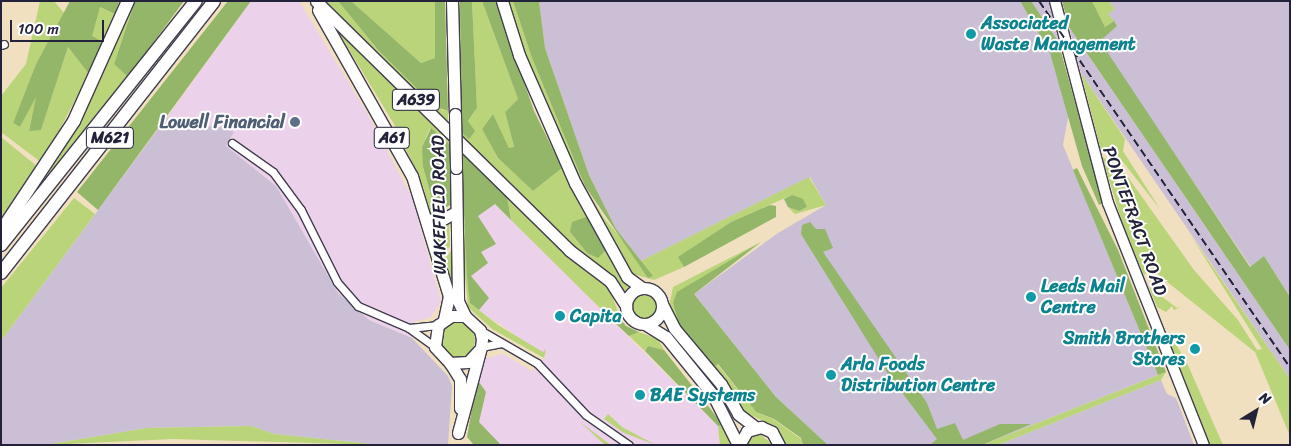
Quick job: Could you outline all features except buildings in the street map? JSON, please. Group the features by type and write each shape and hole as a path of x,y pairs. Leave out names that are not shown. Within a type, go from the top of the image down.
{"highway":[{"name":"M621","path":"1,231 74,121 128,1"},
{"name":"M621","path":"1,245 196,1"},
{"name":"M621","path":"1,273 214,1"}],"main road":[{"name":"A61","path":"314,1 399,150 426,220 449,296 435,347"},
{"name":"A639","path":"314,1 569,250 610,281 626,306"},
{"name":"WAKEFIELD ROAD","path":"452,1 458,301 465,316 480,330"},
{"path":"502,1 519,55 575,183 623,270 641,287 657,292 674,328 721,384 738,414 755,428 772,432 779,444"},
{"name":"PONTEFRACT ROAD","path":"1055,1 1108,203 1204,445"},
{"path":"426,220 443,220 456,212"},
{"path":"641,287 630,294 626,306 634,321 645,324 666,336 713,394 739,445 755,428"},
{"path":"645,324 656,320 662,304"},
{"path":"441,322 465,316"},
{"path":"458,439 480,348 480,330"},
{"path":"435,347 450,363 460,379 458,439"},
{"path":"450,363 468,362 480,348"}],"street":[{"path":"232,143 273,172 301,210 337,282 358,306 409,328 435,347"},
{"path":"409,328 441,322"},
{"path":"480,330 537,363 586,415 629,445"},
{"path":"480,348 502,343"}],"shaded area":[{"path":"251,1 299,1 367,113 412,198 441,301 431,317 414,322 412,338 369,320 338,293 276,186 226,146 233,135 191,125 176,127 167,117"},
{"path":"539,1 1020,1 1050,53 1069,112 1063,145 1158,375 982,445 828,445 776,397 694,294 778,233 826,205 810,177 641,261 616,229 589,175 545,48"},
{"path":"1031,1 1051,1 1058,41"},
{"path":"1109,1 1290,1 1290,297 1264,256 1251,267 1099,41 1117,26 1108,14 1115,9"},
{"path":"1069,27 1290,350 1290,379 1081,73"},
{"path":"167,117 176,127 216,126 234,132 226,146 276,186 338,293 369,320 412,338 448,376 452,386 448,445 381,445 274,434 251,426 147,428 45,445 1,445 1,341"},
{"path":"495,204 718,426 720,445 501,445 485,432 479,422 486,392 477,379 486,358 503,354 532,371 546,356 479,310 489,298 471,276 488,263 481,252 477,216"},
{"path":"1161,380 1167,394 1176,398 1194,445 998,445"}],"green space":[{"path":"40,1 54,1 64,13 36,64 13,123 20,127 37,94 29,130 41,130 68,47 89,74 42,163 1,132 1,96 26,64"},
{"path":"70,1 119,1 115,14 100,7 92,36 103,42 89,74 68,47 41,130 29,131 36,97 20,127 13,123 36,64"},
{"path":"130,1 135,1 114,64 128,77 45,179 71,135"},
{"path":"135,1 184,1 128,77 114,64"},
{"path":"228,1 251,1 98,210 77,192"},
{"path":"321,1 338,1 379,51 442,110 448,111 448,127"},
{"path":"338,1 351,1 421,63 435,58 435,1 445,1 448,111 436,107 379,51"},
{"path":"351,1 435,1 435,58 421,63"},
{"path":"456,1 460,1 461,114"},
{"path":"460,1 472,1 477,108 468,121 475,131 469,139 461,132"},
{"path":"472,1 482,1 518,99 505,112 514,148 509,148 493,114 482,129 498,158 533,191 562,168 589,216 570,232 587,253 598,257 608,248 628,287 624,292 461,140 461,132 477,108"},
{"path":"482,1 496,1 534,111 562,168 533,191 498,158 482,129 493,114 509,148 514,147 505,112 518,99"},
{"path":"506,1 513,1 532,58 585,186 604,218 653,276 641,261 809,177 826,205 795,214 788,207 799,211 807,207 792,195 731,222 679,257 684,267 654,280 633,274 546,115"},
{"path":"513,1 539,1 545,48 589,175 616,229 653,276 648,278 585,186 532,58"},
{"path":"1020,1 1031,1 1058,41 1103,203 1099,205 1082,166 1050,53"},
{"path":"1062,1 1092,1 1105,27 1114,21 1117,26 1100,41 1250,267 1264,256 1290,297 1290,350 1069,27"},
{"path":"1092,1 1109,1 1115,9 1108,14 1114,21 1105,27"},
{"path":"100,7 115,14 103,42 91,36"},
{"path":"337,30 450,139 450,145 430,128 422,147 436,213 430,213 423,186 394,124"},
{"path":"1081,73 1125,139 1123,151 1160,209 1123,162 1101,151"},
{"path":"431,128 450,145 450,205 436,213 423,166 422,147"},
{"path":"1,137 38,167 1,217"},
{"path":"461,151 507,196 511,220 495,204 478,216 496,244 481,252 488,263 471,276 489,298 479,310 470,303"},
{"path":"1102,157 1120,166 1194,270 1238,320 1257,350 1262,349 1190,234 1290,379 1290,436 1255,352 1151,269 1144,275 1149,287 1177,308 1183,306 1174,310 1172,306 1166,312 1157,307 1123,225"},
{"path":"1077,168 1118,250 1166,372 1158,375 1073,170"},
{"path":"792,195 803,199 807,207 799,211 788,207 784,199"},
{"path":"507,196 610,290 621,320 615,323 511,220"},
{"path":"74,198 95,214 1,341 1,288"},
{"path":"770,205 776,206 776,217 684,267 678,257 731,222"},
{"path":"589,216 608,248 598,258 587,253 570,232 572,222"},
{"path":"449,222 450,246 442,256 432,224"},
{"path":"810,222 816,229 825,229 833,248 823,252 927,403 937,429 955,423 963,440 1000,424 1031,424 982,445 930,445 937,439 888,374 801,234 802,225"},
{"path":"465,223 470,303 498,325 543,352 546,349 544,358 492,329 468,307 460,225"},
{"path":"761,242 673,303 680,329 669,306 673,287"},
{"path":"761,242 694,294 776,397 828,445 803,445 801,438 774,419 756,412 718,364 714,367 680,329 673,303 677,292"},
{"path":"452,250 453,293 443,260"},
{"path":"644,293 653,297 657,306 653,315 644,319 635,315 631,306 635,297"},
{"path":"621,320 626,326 639,332 629,336 615,323"},
{"path":"457,322 469,328 475,340 469,352 457,358 445,352 439,340 445,328"},
{"path":"639,332 658,339 664,350 648,346 645,351 629,336"},
{"path":"1167,336 1171,336 1187,363 1223,445 1210,445"},
{"path":"648,346 664,350 723,425 718,426 645,351"},
{"path":"717,364 756,412 773,419 801,439 803,445 786,445 774,426 742,411 714,367"},
{"path":"1166,372 1161,380 998,445 982,445"},
{"path":"477,379 486,392 479,422 501,445 474,445 467,437"},
{"path":"608,414 622,427 656,445 624,433 604,419"},
{"path":"580,422 592,431 611,445 605,445"},
{"path":"723,425 728,434 730,445 720,445 718,426"},
{"path":"251,426 274,434 381,445 173,439 45,445 147,428"},
{"path":"760,434 773,445 745,445 749,437"}],"railway":[{"path":"1039,1 1290,368"}],"place":[{"name":"Associated Waste Management","path":"971,34"},
{"name":"Lowell Financial","path":"295,122"},
{"name":"Leeds Mail Centre","path":"1031,297"},
{"name":"Capita","path":"560,316"},
{"name":"Smith Brothers Stores","path":"1195,349"},
{"name":"Arla Foods Distribution Centre","path":"831,375"},
{"name":"BAE Systems","path":"640,395"}]}
